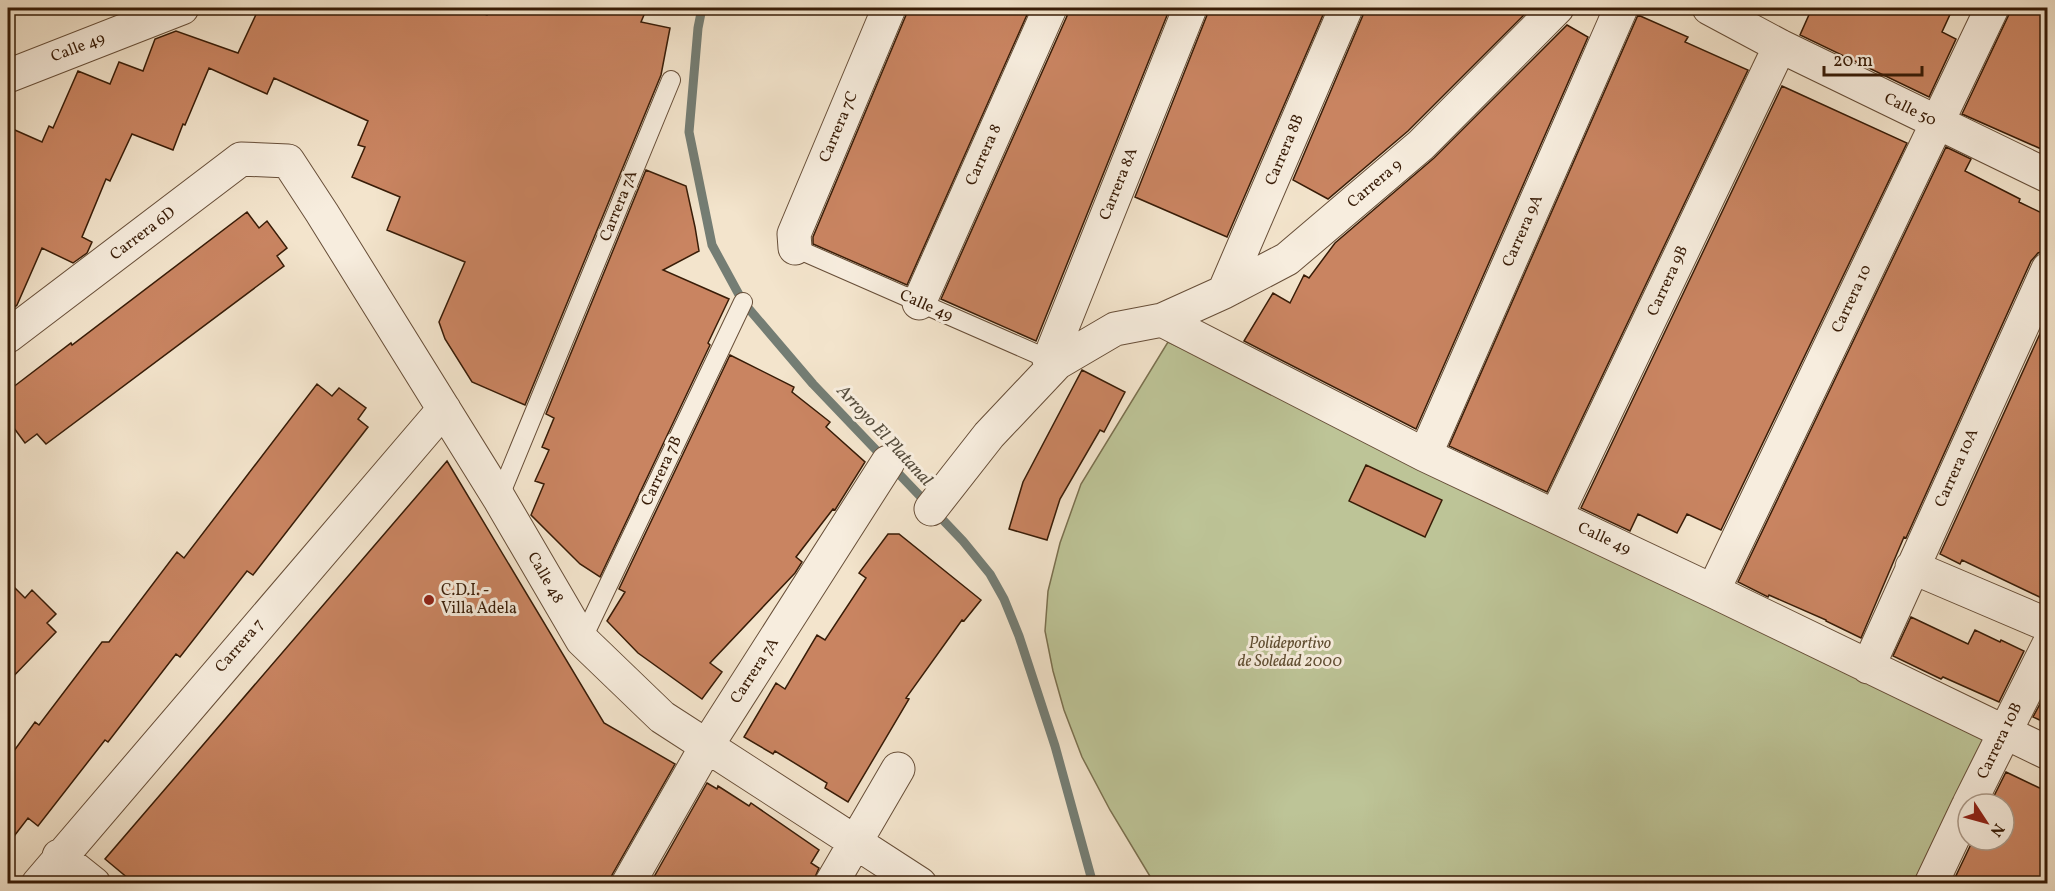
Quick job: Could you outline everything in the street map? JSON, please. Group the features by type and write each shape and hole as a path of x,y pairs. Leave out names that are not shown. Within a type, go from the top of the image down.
{"street":[{"name":"Calle 49","path":"8,76 182,8"},
{"name":"Carrera 7C","path":"795,248 794,234 890,8"},
{"name":"Carrera 8","path":"919,303 1050,8"},
{"name":"Carrera 8A","path":"1053,361 1190,8"},
{"name":"Carrera 8B","path":"1224,292 1346,8"},
{"name":"Carrera 9","path":"1053,361 1115,329 1162,320 1224,292 1287,259 1413,152 1557,8"},
{"name":"Carrera 9A","path":"1425,455 1621,8"},
{"name":"Calle 50","path":"1709,8 1935,123 2048,176"},
{"name":"Carrera 10","path":"1713,591 1992,8"},
{"name":"Carrera 9B","path":"1556,516 1780,46"},
{"name":"Carrera 6D","path":"12,327 241,159 288,161"},
{"name":"Calle 48","path":"288,161 499,498 582,640 662,717 920,884"},
{"name":"Carrera 10A","path":"1868,667 2048,269"},
{"name":"Calle 49","path":"1162,320 1425,455 2048,753"},
{"path":"931,508 989,435 1053,361"},
{"name":"Carrera 7","path":"38,884 59,856 444,409"},
{"name":"Carrera 7A","path":"628,884 706,747 888,462"},
{"path":"1912,567 2048,625"},
{"name":"Carrera 10B","path":"1974,792 2048,646"},
{"path":"831,884 898,769"},
{"name":"Carrera 10B","path":"1931,884 1956,831"},
{"path":"59,856 94,884"}],"lane":[{"name":"Carrera 7A","path":"499,498 671,80"},
{"name":"Calle 49","path":"795,248 1053,361"},
{"name":"Carrera 7B","path":"582,640 743,302"}],"green space":[{"name":"Polideportivo de Soledad 2000","path":"1168,342 1422,459 1997,736 1970,792 1956,792 1956,821 1926,883 1157,884 1151,878 1110,810 1082,757 1064,710 1045,631 1048,591 1060,543 1081,484"}],"building":[{"path":"259,8 469,8 487,15 490,8 647,8 641,22 670,28 661,75 525,405 472,382 445,339 439,322 465,262 387,230 400,197 352,177 365,147 358,145 368,121 274,78 267,94 209,68 173,150 132,134 110,181 106,179 82,237 92,242 87,253 73,263 42,248 17,305 8,313 8,127 42,142 49,126 53,128 78,71 110,84 119,62 143,71 155,39 176,31 238,53"},
{"path":"907,8 1030,8 907,285 813,244 813,237"},
{"path":"1068,8 1170,8 1036,341 941,299 1067,16"},
{"path":"1208,8 1326,8 1227,237 1135,197"},
{"path":"1364,8 1531,8 1408,131 1328,199 1293,180"},
{"path":"1812,8 1953,8 1942,32 1956,39 1929,97 1800,35"},
{"path":"2012,8 2030,8 2048,16 2048,152 1962,114"},
{"path":"1638,15 1688,37 1685,42 1748,70 1547,492 1449,446"},
{"path":"1567,25 1588,37 1416,429 1244,341 1273,293 1290,303 1304,275 1309,278 1335,243 1434,158"},
{"path":"1782,86 1907,143 1721,530 1687,514 1677,533 1638,514 1630,531 1581,508"},
{"path":"1946,147 1971,159 1965,171 2048,216 2048,250 2038,253 2031,261 1906,538 1904,537 1861,638 1826,620 1769,595 1768,597 1738,582"},
{"path":"646,170 686,186 695,227 699,251 663,270 729,299 708,343 710,345 600,577 580,564 531,515 544,484 535,481 549,450 542,447 554,418 546,414"},
{"path":"247,212 259,228 267,221 287,248 277,256 284,266 46,444 37,434 25,443 8,420 8,391"},
{"path":"2048,316 2048,601 1962,560 1960,564 1940,554"},
{"path":"730,355 794,387 792,392 830,422 826,427 865,462 835,510 833,509 796,557 802,562 795,573 710,663 722,672 702,699 638,653 607,621 625,592 619,589"},
{"path":"1082,370 1125,392 1104,432 1100,430 1060,499 1047,540 1009,529 1023,482"},
{"path":"317,384 332,396 339,388 366,408 358,419 368,427 253,575 247,571 180,657 176,654 108,742 105,740 38,826 28,818 8,844 8,759 35,722 39,725 102,642 109,642 177,552 184,558"},
{"name":"C.D.I. - Villa Adela","path":"447,461 604,723 675,764 609,884 135,884 105,859"},
{"path":"1366,465 1442,500 1425,537 1349,501"},
{"path":"888,534 899,534 981,600 964,621 962,620 906,698 909,699 848,802 825,788 827,783 775,751 773,754 744,737 776,683 785,689 817,635 825,640 866,578 859,573"},
{"path":"8,581 25,598 32,590 56,614 47,623 56,632 8,682"},
{"path":"1911,617 1968,644 1975,630 2024,651 1999,702 1943,677 1941,679 1893,656"},
{"path":"2048,689 2048,724 2033,717"},
{"path":"2006,772 2048,792 2048,884 1952,884 1967,852 2016,852 2016,792 1996,792"},
{"path":"707,783 717,789 718,786 749,806 751,803 819,850 811,863 819,868 812,884 650,884"}],"waterway":[{"name":"Arroyo El Platanal","path":"702,8 698,28 689,132 712,245 743,302 813,384 963,541 990,574 1004,599 1019,636 1055,746 1093,884"}],"place":[{"name":"C.D.I. - Villa Adela","path":"429,600"}]}
